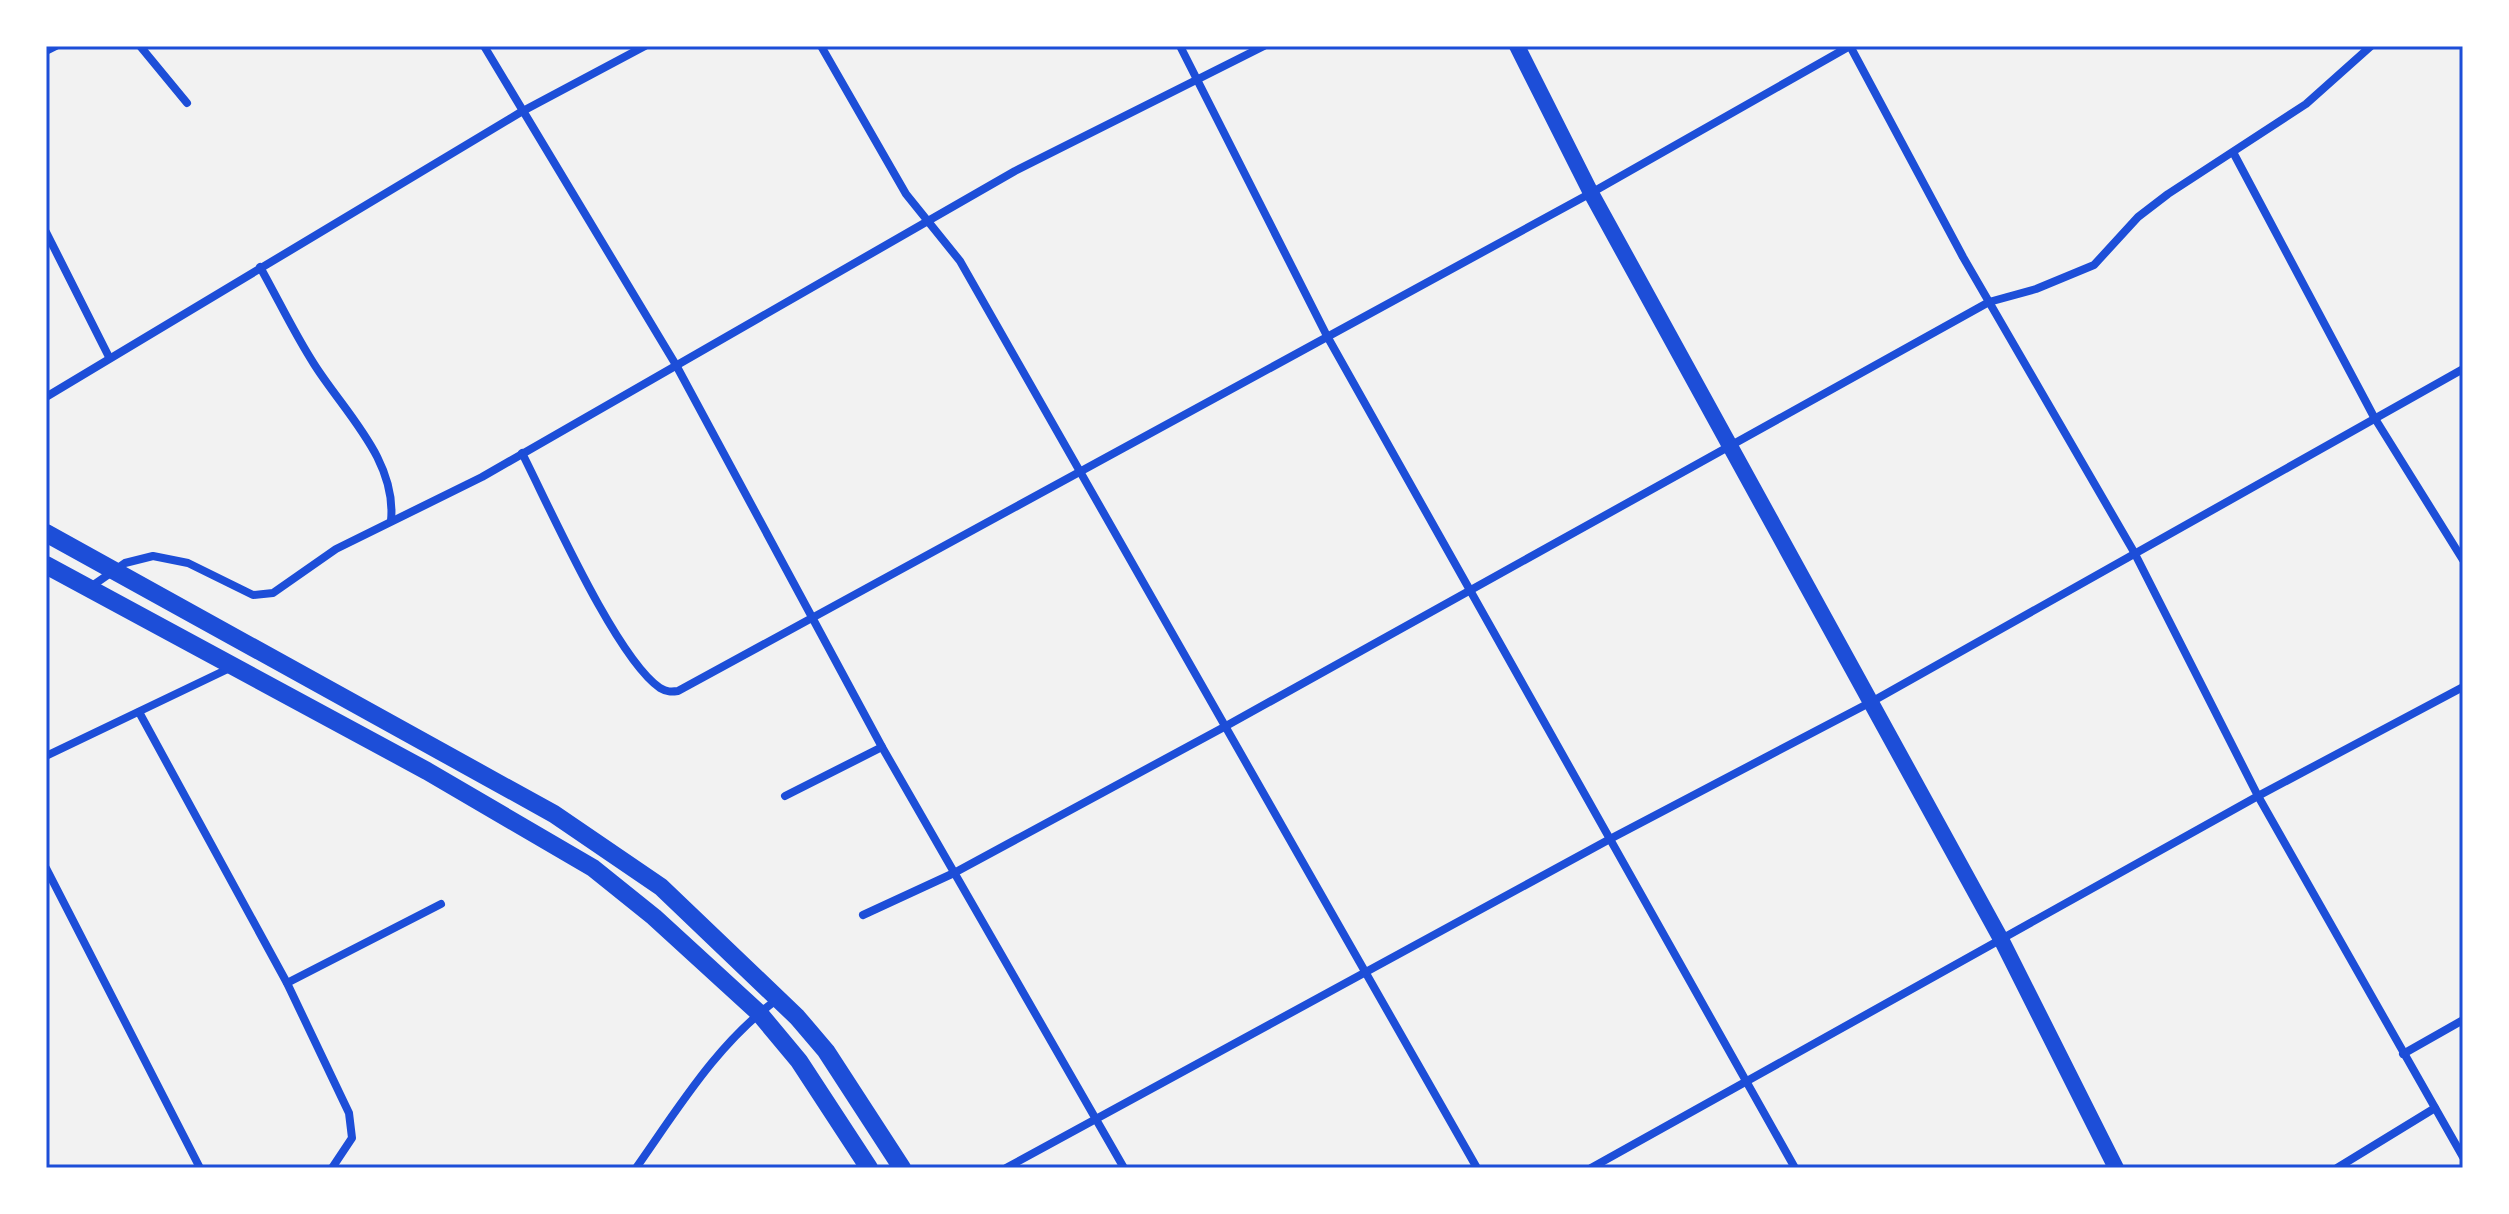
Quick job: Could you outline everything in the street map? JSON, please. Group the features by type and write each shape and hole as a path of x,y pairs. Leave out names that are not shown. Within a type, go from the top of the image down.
{"main road":[{"path":"1517,46 1591,193 1873,701 2002,941 2116,1168"},
{"path":"46,533 602,843 661,887 779,998 826,1051 902,1168"},
{"path":"46,565 427,771 593,868 665,926 759,1013 799,1061 869,1168"}],"street":[{"path":"46,51 56,46"},
{"path":"140,46 187,103"},
{"path":"484,46 676,365 882,747 1124,1168"},
{"path":"46,397 521,112 645,46"},
{"path":"821,46 906,194 960,261 1477,1168"},
{"path":"1180,46 1327,336 1795,1168"},
{"path":"89,588 113,570 137,558 167,556 242,591 261,596 286,586 336,549 463,488 927,221 1264,46"},
{"path":"522,453 607,616 647,675 668,692 688,687 1591,193 1850,46 1989,302 2134,552 2258,796 2463,1157"},
{"path":"863,915 954,873 1226,726 1989,302 2024,294 2094,265 2138,217 2306,104 2371,46"},
{"path":"2234,154 2374,417 2463,560"},
{"path":"46,232 109,357"},
{"path":"260,267 311,360 375,453 391,492 391,521"},
{"path":"1006,1168 1610,839 1873,701 2463,369"},
{"path":"46,756 233,667"},
{"path":"1591,1168 2258,796 2463,687"},
{"path":"139,712 287,983 352,1126 347,1150 332,1168"},
{"path":"785,796 882,747"},
{"path":"46,868 200,1168"},
{"path":"287,983 441,904"},
{"path":"636,1168 723,1048 779,998"},
{"path":"2403,1054 2463,1020"},
{"path":"2337,1168 2435,1108"}]}
